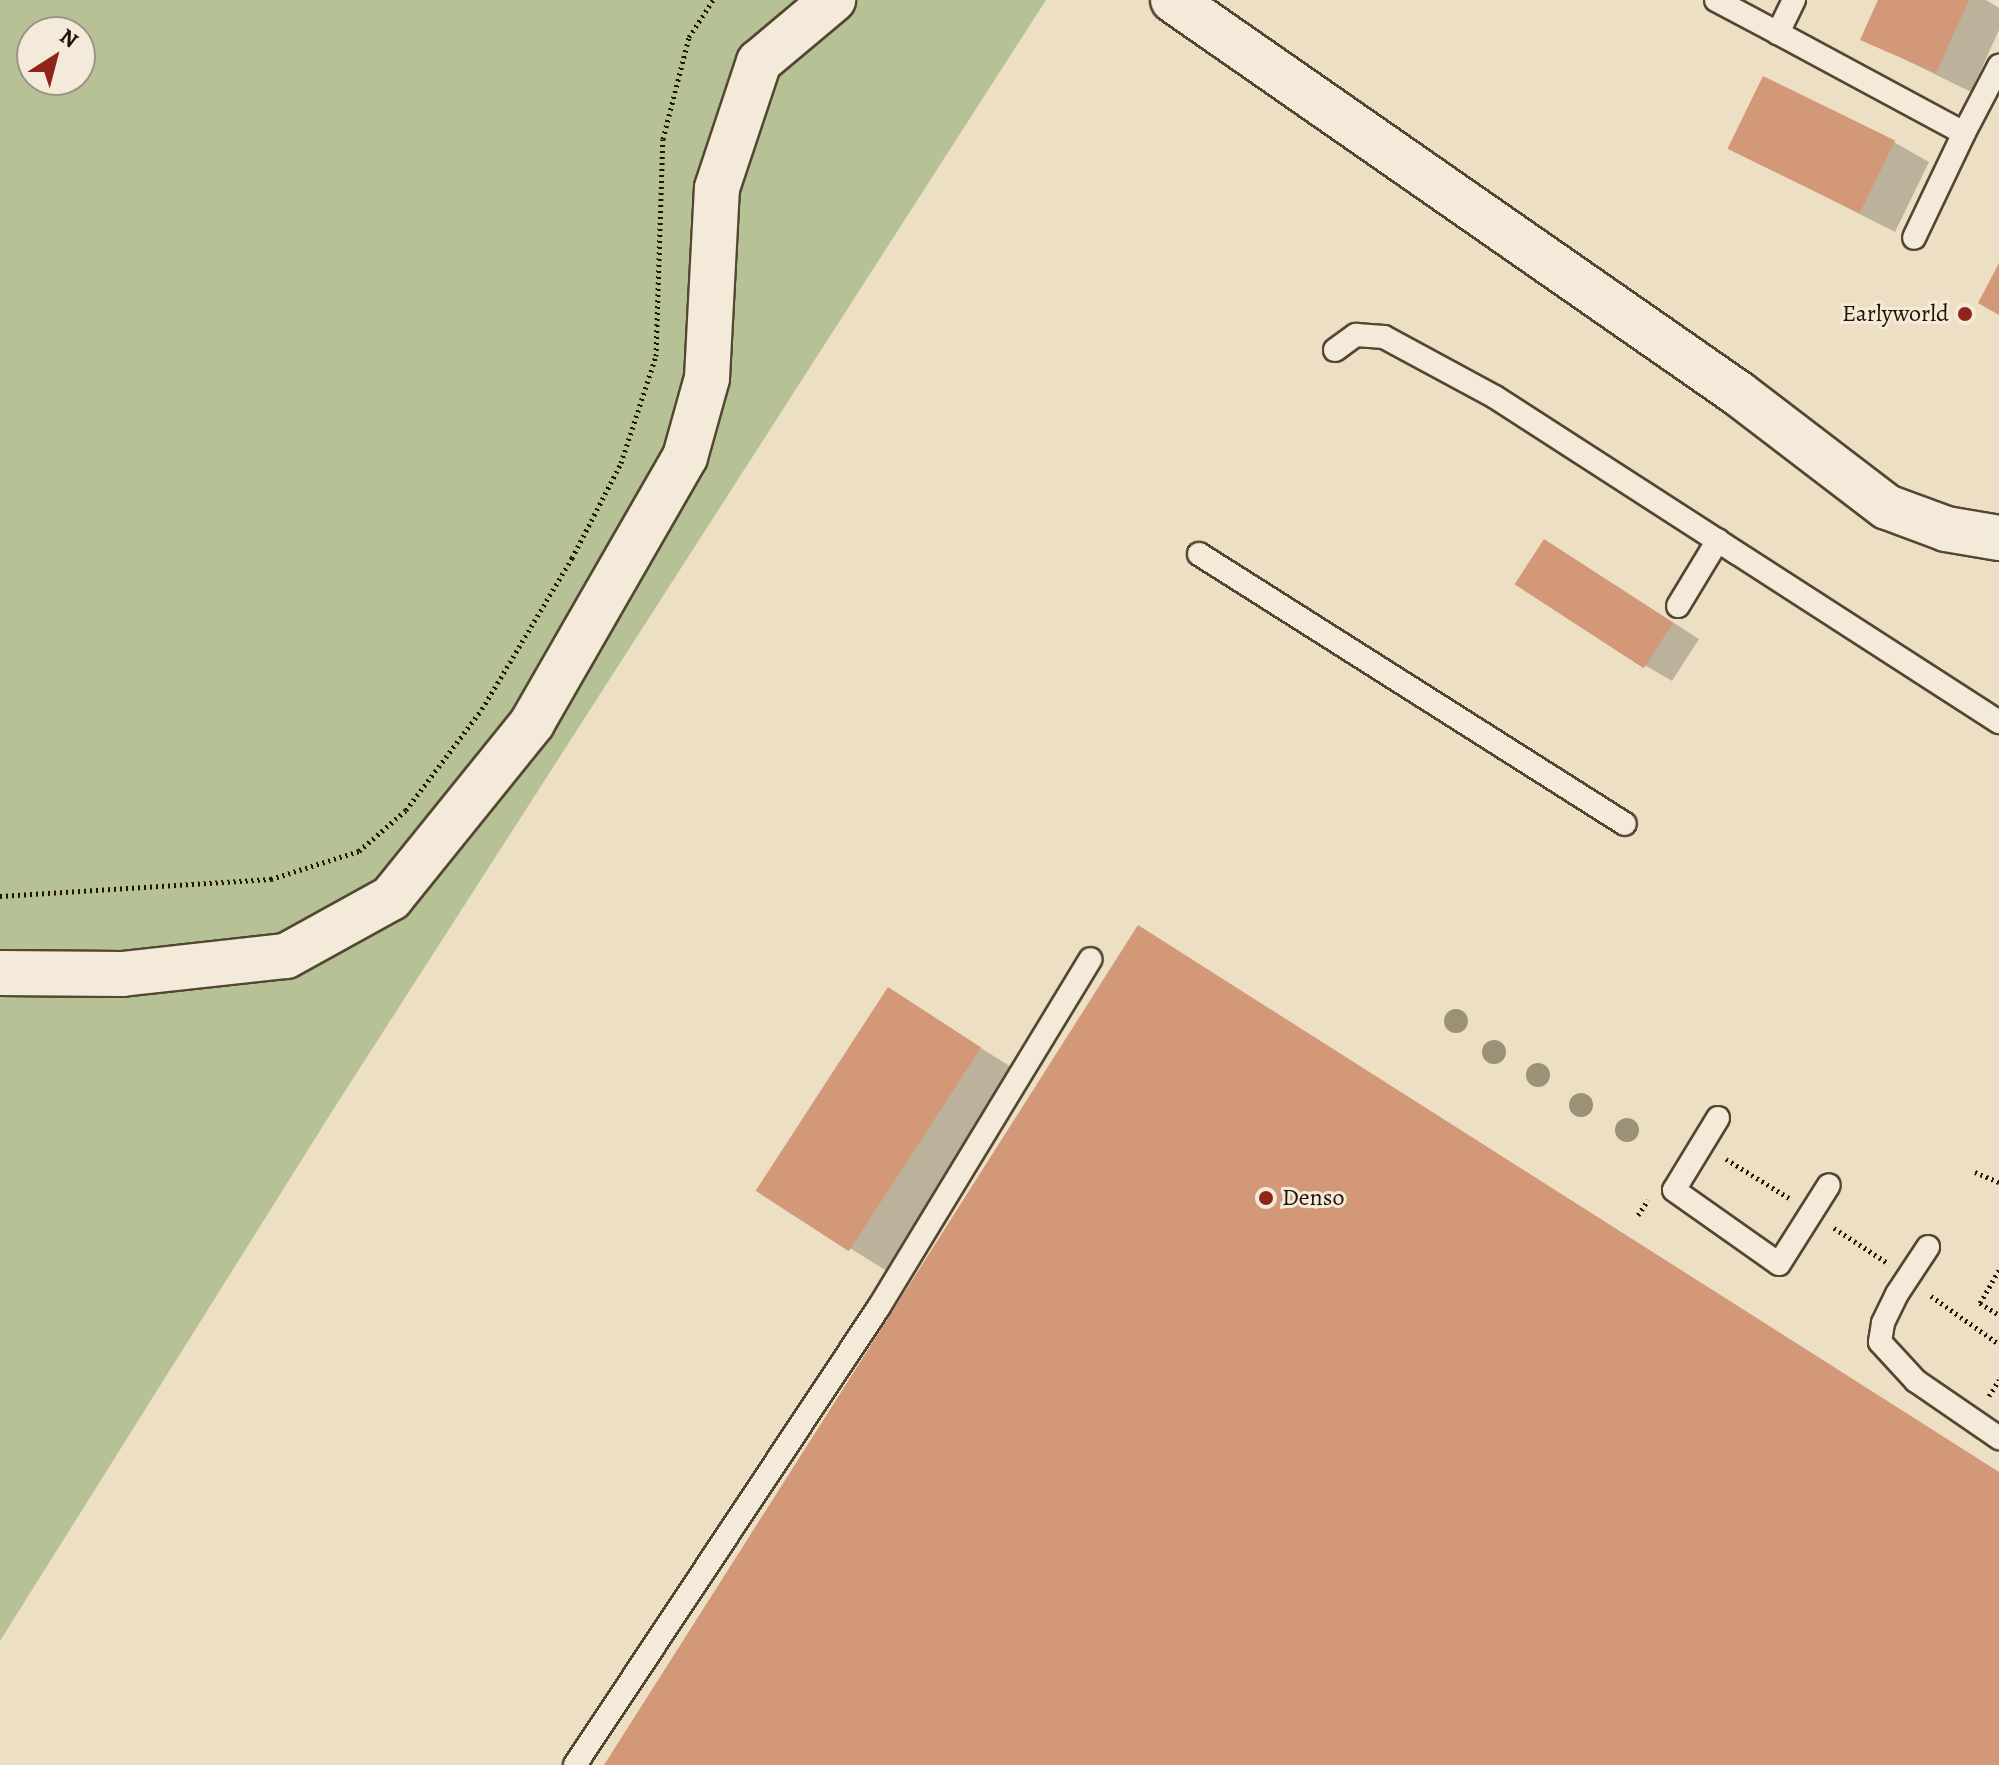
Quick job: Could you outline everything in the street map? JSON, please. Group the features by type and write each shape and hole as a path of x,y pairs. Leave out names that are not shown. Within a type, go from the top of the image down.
{"street":[{"path":"0,973 122,974 286,956 391,898 532,723 685,457 707,378 717,188 759,62 833,0"},
{"path":"1173,0 1739,394 1887,507 1946,529 1999,538"}],"lane":[{"path":"1716,0 1964,133"},
{"path":"1778,33 1794,0"},
{"path":"1914,238 1999,66"},
{"path":"1335,350 1356,335 1384,337 1495,397 1999,722"},
{"path":"1678,606 1718,540"},
{"path":"1199,554 1625,824"},
{"path":"575,1765 879,1307 1091,959"},
{"path":"1718,1118 1674,1190 1779,1264 1829,1185"},
{"path":"1928,1247 1897,1294 1883,1323 1880,1342 1916,1381 1999,1438"}],"path":[{"path":"0,896 271,879 359,851 406,810 482,709 572,558 621,463 656,356 663,139 689,37 713,0"},
{"path":"1721,1156 1795,1202"},
{"path":"1975,1172 1999,1182"},
{"path":"1832,1227 1894,1267"},
{"path":"1999,1270 1980,1303 1999,1315"},
{"path":"1924,1291 1999,1344"}],"green space":[{"path":"0,0 1046,0 338,1102 0,1641"}],"building":[{"path":"1878,0 1969,0 1936,73 1860,40"},
{"path":"1763,76 1895,140 1860,213 1727,149"},
{"path":"1999,263 1999,315 1978,303"},
{"path":"1544,539 1673,623 1644,668 1515,584"},
{"name":"Denso","path":"1138,925 1999,1472 1999,1765 604,1765"},
{"path":"888,987 981,1047 849,1251 756,1191"}],"place":[{"name":"Earlyworld","path":"1965,314"},
{"name":"Denso","path":"1266,1198"}]}
